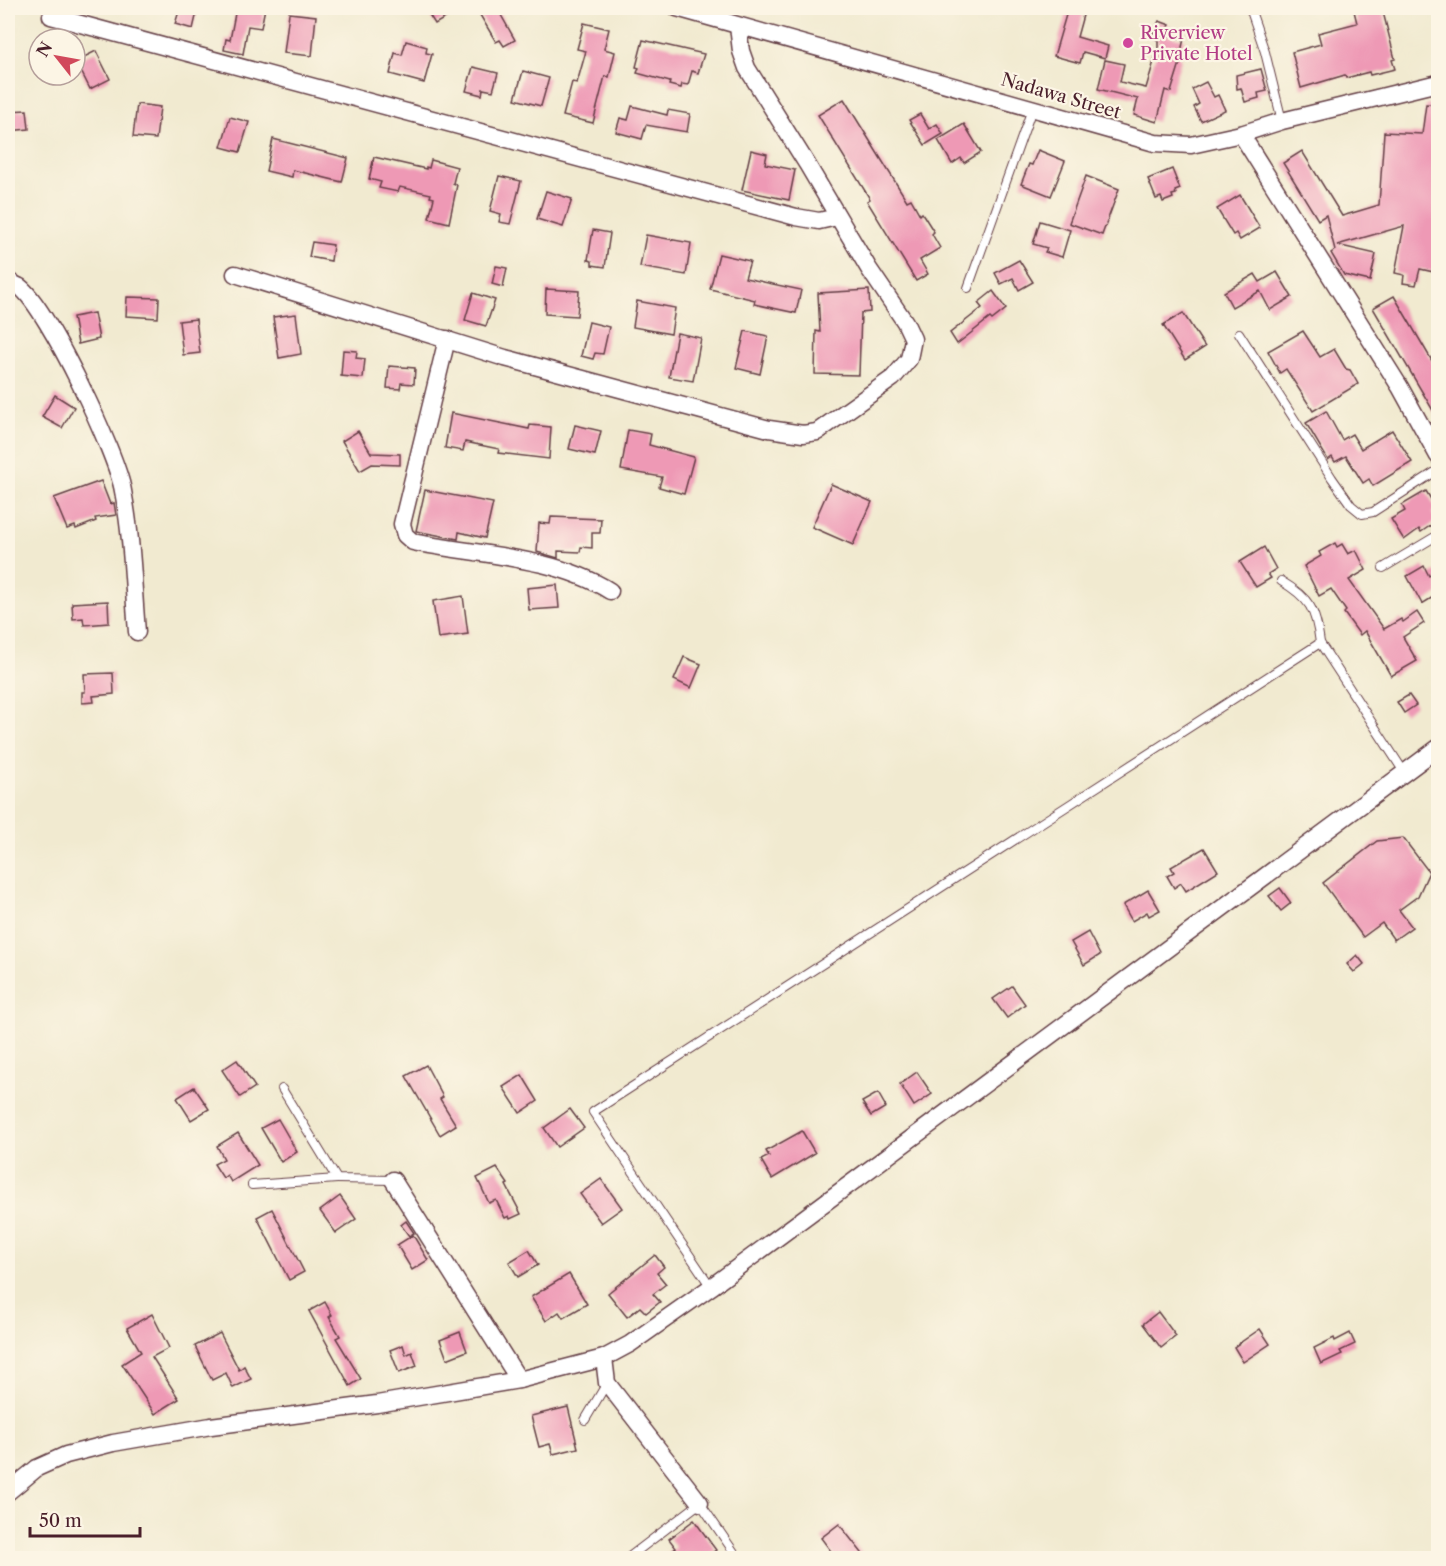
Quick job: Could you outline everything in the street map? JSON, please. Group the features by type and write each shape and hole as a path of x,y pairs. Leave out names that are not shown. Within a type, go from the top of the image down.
{"street":[{"name":"Nadawa Street","path":"676,8 1155,143 1191,145 1241,134 1282,120 1438,83"},
{"path":"51,16 796,217 819,221 837,217"},
{"path":"235,274 505,358 769,429 803,434 817,432 893,378 909,359 913,339 905,322 837,217 747,68 741,51 738,26"},
{"path":"1241,134 1400,387 1438,456"},
{"path":"8,281 20,287 36,305 67,358 109,448 123,489 137,632"},
{"path":"447,339 402,524 405,535 413,542 559,568 595,581 610,591"},
{"path":"8,1492 37,1468 66,1455 113,1443 211,1426 377,1404 519,1380 604,1358 630,1344 711,1287 1438,748"},
{"path":"393,1180 519,1380"},
{"path":"604,1358 607,1383 700,1503"}],"lane":[{"path":"1250,8 1282,120"},
{"path":"968,288 1032,109"},
{"path":"1239,333 1350,505 1362,514 1373,512 1438,470"},
{"path":"1383,568 1438,535"},
{"path":"1281,581 1300,592 1311,607 1318,624 1320,643 1404,772"},
{"path":"711,1287 593,1112 1320,643"},
{"path":"282,1089 337,1179"},
{"path":"252,1185 337,1179 393,1180"},
{"path":"585,1420 607,1383"},
{"path":"628,1558 700,1503 738,1558"}],"building":[{"path":"180,8 198,8 193,29 175,24"},
{"path":"236,8 265,8 261,28 248,26 243,54 224,50 226,39 230,40"},
{"path":"425,8 441,8 447,17 435,24"},
{"path":"492,8 497,8 515,40 504,46 500,40 496,42 480,15"},
{"path":"1068,8 1085,8 1077,37 1108,46 1105,58 1083,52 1080,63 1054,56"},
{"path":"1356,8 1379,8 1381,13 1383,12 1395,59 1392,60 1395,69 1346,78 1345,75 1301,88 1292,52 1321,44 1318,33 1357,23 1354,11 1357,10"},
{"path":"289,13 316,16 312,56 284,53"},
{"path":"1159,21 1170,25 1166,35 1184,39 1179,59 1181,60 1171,92 1165,90 1157,122 1134,115 1138,99 1098,89 1105,60 1124,64 1120,82 1146,88 1158,48 1158,40 1151,37"},
{"path":"584,23 609,29 604,49 615,52 609,77 605,76 593,123 563,116 572,82 577,83 586,51 577,49"},
{"path":"643,40 704,54 698,73 692,71 688,85 682,84 681,88 669,85 670,82 637,73 639,68 636,67"},
{"path":"406,41 427,47 426,53 432,54 424,83 390,74 395,53 402,55"},
{"path":"96,51 110,79 90,89 87,83 87,56"},
{"path":"473,67 498,73 493,91 483,89 482,95 466,91"},
{"path":"1261,69 1267,91 1258,93 1259,98 1245,102 1241,88 1237,89 1236,75"},
{"path":"523,71 549,78 541,106 515,99"},
{"path":"1206,82 1214,97 1218,95 1225,110 1201,121 1194,107 1199,104 1192,89"},
{"path":"844,99 907,201 911,199 934,232 932,234 940,248 920,260 928,274 916,281 867,201 870,199 818,115"},
{"path":"137,104 160,107 156,139 133,137"},
{"path":"1426,104 1438,105 1438,273 1420,269 1416,285 1403,283 1404,275 1395,273 1404,226 1337,245 1376,254 1370,281 1344,275 1331,253 1335,250 1326,215 1318,220 1283,163 1302,151 1342,216 1379,205 1384,132 1422,134"},
{"path":"632,106 667,115 668,110 690,114 687,132 646,125 642,139 616,132 620,118 628,120"},
{"path":"27,110 29,129 8,131 8,111"},
{"path":"920,114 929,129 937,124 943,134 925,145 909,120"},
{"path":"230,117 249,122 240,152 221,147"},
{"path":"964,124 981,152 964,163 961,158 952,164 938,140"},
{"path":"273,139 348,158 342,182 293,170 292,177 266,171"},
{"path":"751,150 767,154 765,164 795,170 789,200 742,190"},
{"path":"1038,150 1065,161 1051,196 1021,184"},
{"path":"374,157 426,169 426,167 429,168 431,160 457,167 453,183 457,185 449,223 429,218 434,198 430,197 431,194 400,187 398,192 379,188 381,182 369,179"},
{"path":"1172,169 1180,189 1175,191 1173,198 1163,202 1161,197 1156,199 1148,179"},
{"path":"499,176 521,181 510,224 499,222 501,214 490,211"},
{"path":"1086,176 1119,189 1102,235 1069,223"},
{"path":"546,191 572,199 563,227 537,219"},
{"path":"1240,195 1260,228 1240,240 1236,233 1233,235 1217,209"},
{"path":"1040,221 1070,230 1062,257 1045,252 1047,248 1033,244"},
{"path":"593,230 610,233 605,267 592,265 592,261 588,260"},
{"path":"646,235 691,243 686,275 640,267"},
{"path":"312,242 333,245 331,261 309,257"},
{"path":"719,254 750,261 745,278 801,290 796,313 754,304 755,300 710,289"},
{"path":"1019,260 1033,282 1019,290 1013,278 1001,284 995,273"},
{"path":"496,266 507,268 503,287 492,284"},
{"path":"1277,272 1292,297 1270,310 1260,291 1232,307 1224,292 1255,274 1260,282"},
{"path":"546,289 579,291 577,316 545,314"},
{"path":"869,290 870,312 861,313 859,375 815,374 816,331 820,332 818,293"},
{"path":"993,291 1006,309 992,320 990,318 957,344 950,333 982,308 978,303"},
{"path":"473,293 495,300 486,326 465,320"},
{"path":"1394,296 1438,371 1438,419 1373,308"},
{"path":"127,297 159,298 158,318 126,316"},
{"path":"637,301 675,308 671,334 633,327"},
{"path":"94,313 99,339 78,344 73,317"},
{"path":"1183,313 1205,347 1185,360 1163,325"},
{"path":"296,314 301,354 279,358 273,317"},
{"path":"196,319 200,353 183,355 179,321"},
{"path":"589,322 609,327 603,354 595,353 593,359 581,356"},
{"path":"745,331 768,336 760,374 736,368"},
{"path":"1303,331 1320,357 1334,349 1358,384 1313,411 1286,369 1280,373 1268,351"},
{"path":"677,333 701,338 693,381 669,377"},
{"path":"343,350 357,351 356,358 365,359 363,378 341,376"},
{"path":"389,366 415,368 414,384 401,383 400,389 387,388"},
{"path":"55,395 74,407 62,428 42,417"},
{"path":"1326,411 1342,440 1352,434 1361,449 1392,430 1412,462 1373,486 1369,479 1363,483 1346,456 1335,462 1332,457 1328,460 1306,423"},
{"path":"451,413 529,429 530,425 551,427 549,459 498,453 499,449 465,442 463,451 445,448"},
{"path":"575,425 601,431 595,455 569,449"},
{"path":"628,430 651,434 649,445 694,457 684,494 659,487 662,477 621,470"},
{"path":"358,431 371,453 400,454 400,465 372,464 360,471 342,441"},
{"path":"101,481 110,504 114,503 116,515 95,518 96,521 76,529 75,526 67,529 54,498"},
{"path":"831,484 872,502 853,545 812,527"},
{"path":"425,490 493,503 485,538 459,532 458,539 416,531"},
{"path":"1426,491 1437,509 1432,513 1437,521 1421,532 1419,529 1404,540 1391,519 1405,511 1402,505"},
{"path":"551,517 601,519 600,533 592,533 592,548 581,547 580,552 558,551 558,558 537,552 539,523 550,524"},
{"path":"1335,543 1337,547 1342,544 1348,554 1356,550 1366,570 1349,580 1384,629 1401,619 1403,622 1417,612 1424,623 1403,637 1417,661 1391,676 1365,631 1360,635 1344,613 1346,611 1331,589 1319,596 1304,566 1321,556 1319,552"},
{"path":"1264,547 1276,569 1268,574 1271,578 1256,587 1240,562"},
{"path":"1424,566 1429,576 1438,570 1438,594 1422,604 1407,576"},
{"path":"557,585 559,608 529,610 527,588"},
{"path":"463,596 468,634 438,638 433,601"},
{"path":"108,601 109,623 84,625 83,618 73,619 72,603"},
{"path":"684,657 701,664 691,688 674,680"},
{"path":"113,673 114,694 93,696 94,702 82,703 82,692 85,692 84,674"},
{"path":"1409,695 1416,705 1404,713 1397,702"},
{"path":"1403,838 1429,872 1418,896 1399,910 1412,927 1394,940 1382,923 1363,937 1323,883 1377,841"},
{"path":"1204,848 1218,871 1186,891 1181,883 1174,888 1167,876 1174,872 1171,867"},
{"path":"1280,888 1291,903 1281,911 1269,896"},
{"path":"1148,890 1160,910 1149,916 1147,912 1132,921 1123,905"},
{"path":"1088,932 1100,955 1084,965 1071,942"},
{"path":"1357,955 1364,964 1354,972 1347,964"},
{"path":"1012,986 1025,1004 1007,1018 993,999"},
{"path":"237,1060 255,1087 240,1097 222,1070"},
{"path":"426,1065 443,1097 440,1099 456,1125 440,1135 406,1076"},
{"path":"917,1072 932,1094 914,1106 900,1084"},
{"path":"522,1075 538,1101 520,1113 503,1087"},
{"path":"194,1087 209,1109 191,1120 177,1098"},
{"path":"878,1093 886,1107 871,1116 862,1102"},
{"path":"570,1109 584,1128 557,1147 544,1128"},
{"path":"278,1119 297,1152 281,1162 261,1128"},
{"path":"802,1131 815,1153 772,1179 761,1160 769,1156 766,1151"},
{"path":"238,1133 258,1165 231,1182 227,1175 223,1178 214,1164 224,1159 217,1146"},
{"path":"497,1168 508,1184 506,1185 521,1214 510,1219 509,1216 505,1218 496,1200 489,1203 477,1178"},
{"path":"601,1179 622,1208 601,1223 580,1194"},
{"path":"340,1196 356,1219 336,1233 320,1211"},
{"path":"272,1209 304,1272 289,1280 257,1217"},
{"path":"406,1221 414,1233 409,1236 401,1225"},
{"path":"413,1235 428,1260 412,1270 397,1245"},
{"path":"529,1250 538,1265 518,1277 509,1262"},
{"path":"655,1255 664,1267 657,1273 666,1284 653,1294 660,1302 646,1313 640,1307 627,1317 608,1293"},
{"path":"569,1274 587,1304 563,1318 559,1312 546,1321 531,1297"},
{"path":"325,1302 332,1315 329,1317 340,1336 336,1338 361,1379 350,1386 309,1311"},
{"path":"1158,1312 1176,1336 1161,1348 1143,1324"},
{"path":"152,1314 169,1348 152,1357 179,1399 155,1414 122,1364 141,1352 127,1328"},
{"path":"1260,1329 1270,1344 1243,1362 1234,1347"},
{"path":"460,1332 467,1351 447,1359 440,1340"},
{"path":"220,1333 239,1370 244,1366 251,1379 233,1388 226,1373 212,1380 195,1346"},
{"path":"1350,1333 1355,1344 1340,1351 1342,1354 1321,1364 1314,1348"},
{"path":"403,1345 406,1355 412,1352 417,1366 399,1373 390,1350"},
{"path":"568,1407 578,1448 553,1454 550,1444 539,1447 531,1416"},
{"path":"694,1520 716,1550 705,1558 662,1558 676,1548 669,1539"},
{"path":"839,1524 866,1558 836,1558 821,1538"}],"place":[{"name":"Riverview Private Hotel","path":"1128,43"}]}
